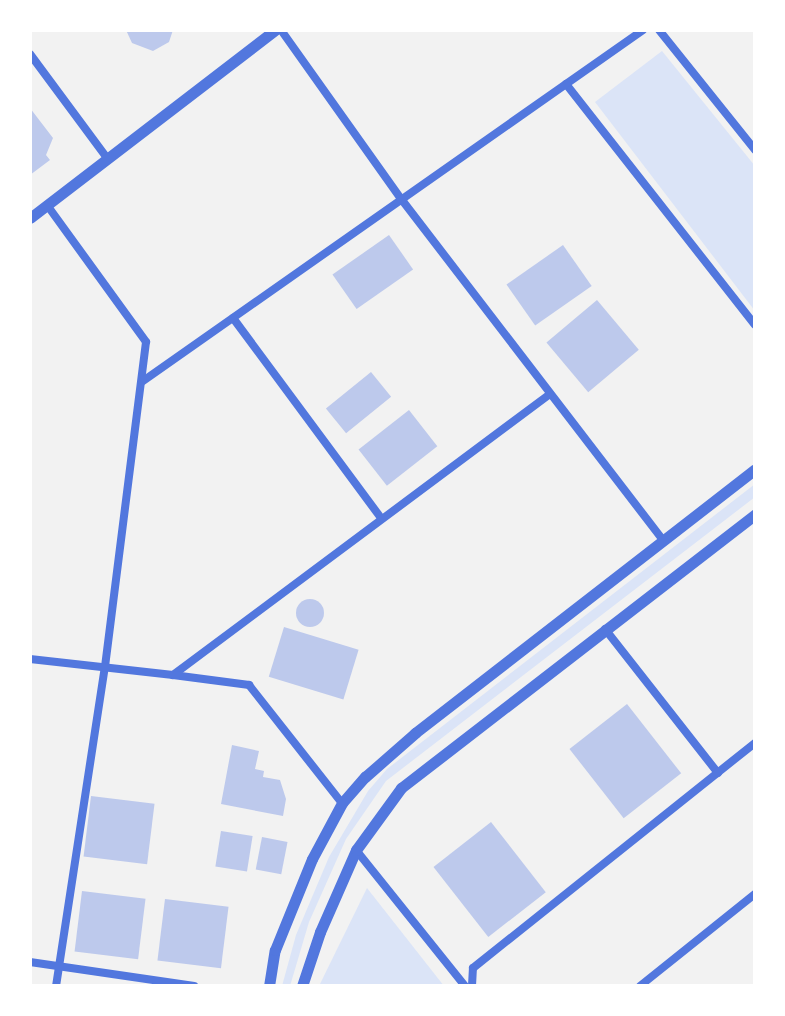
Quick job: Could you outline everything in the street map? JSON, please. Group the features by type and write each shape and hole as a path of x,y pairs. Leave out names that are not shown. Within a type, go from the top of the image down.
{"street":[{"path":"30,218 278,30 402,200 664,541"},
{"path":"143,381 643,30"},
{"path":"659,30 755,150"},
{"path":"30,54 107,158"},
{"path":"566,84 755,325"},
{"path":"47,205 146,342 105,666 56,986"},
{"path":"233,318 381,518"},
{"path":"173,675 550,394"},
{"path":"269,986 275,950 303,880 342,803 365,777 415,733 755,469"},
{"path":"302,986 320,932 356,850 401,788 755,514"},
{"path":"605,629 718,773"},
{"path":"30,659 249,685 342,803"},
{"path":"472,986 473,968 755,743"},
{"path":"356,850 465,986"},
{"path":"640,986 755,894"},
{"path":"30,962 194,986"}],"shaded area":[{"path":"662,51 755,166 755,311 595,102"},
{"path":"755,484 755,497 386,781 346,839 309,922 290,986 282,986 296,935 329,857 368,791 387,769"},
{"path":"367,888 444,986 319,986"}],"building":[{"path":"126,30 173,30 169,42 153,51 132,43"},
{"path":"30,108 53,138 46,155 50,160 30,175"},
{"path":"389,235 413,269 357,309 332,275"},
{"path":"563,245 592,286 535,326 506,285"},
{"path":"597,300 639,350 588,392 546,342"},
{"path":"371,372 391,397 346,433 326,409"},
{"path":"409,410 437,446 387,486 359,449"},
{"path":"310,599 320,603 324,613 320,623 310,627 300,623 296,613 300,603"},
{"path":"284,627 359,650 343,700 269,677"},
{"path":"627,704 681,773 624,818 569,749"},
{"path":"232,745 259,751 255,769 264,771 263,777 280,780 286,799 283,816 221,804"},
{"path":"91,796 155,804 147,864 84,857"},
{"path":"491,822 546,892 488,937 433,867"},
{"path":"221,831 253,836 247,872 215,867"},
{"path":"262,837 288,842 281,874 256,869"},
{"path":"82,891 146,899 138,959 75,952"},
{"path":"165,899 229,907 221,968 157,961"}]}
